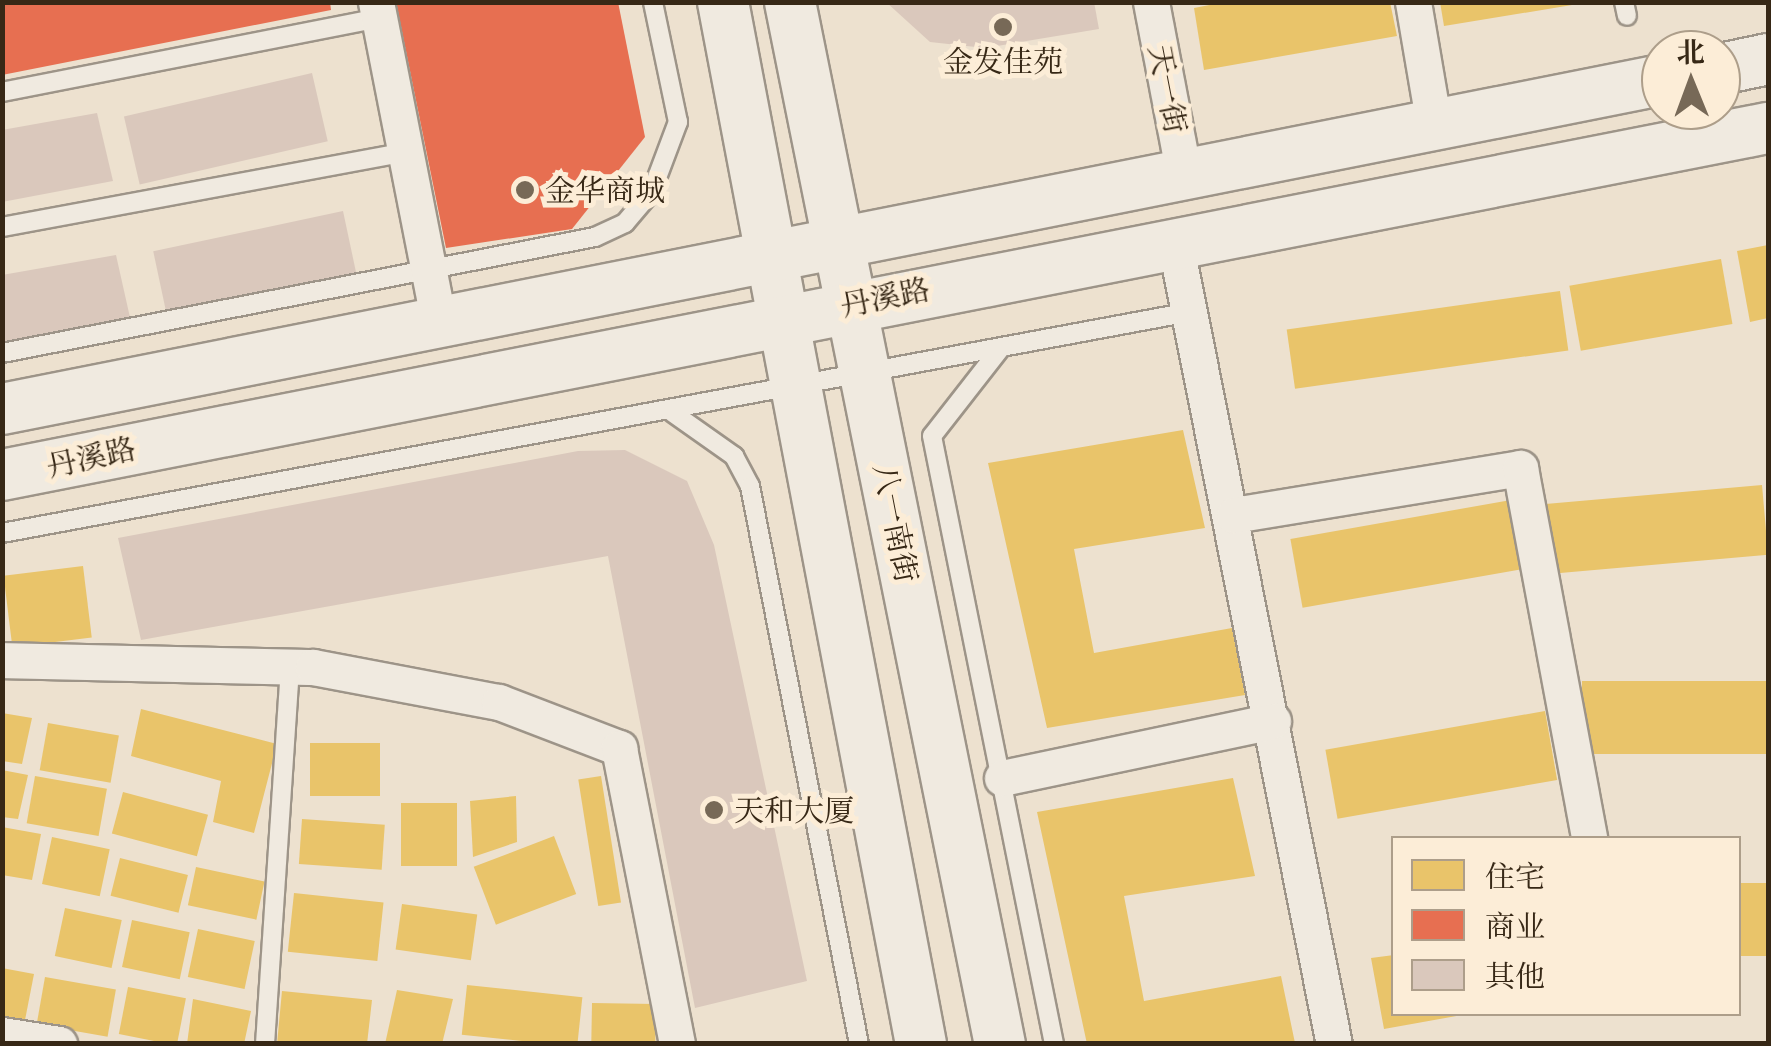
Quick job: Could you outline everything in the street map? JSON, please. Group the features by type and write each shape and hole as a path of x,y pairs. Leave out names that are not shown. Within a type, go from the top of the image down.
{"main road":[{"path":"722,2 921,1044"},
{"name":"八一南街","path":"790,2 1000,1044"},
{"path":"1741,65 1768,59"},
{"name":"丹溪路","path":"2,409 1641,84"},
{"name":"丹溪路","path":"2,475 784,316 1768,128"}],"street":[{"name":"天一街","path":"1151,2 1184,174"},
{"path":"1413,2 1434,125"},
{"path":"377,10 439,322"},
{"path":"1175,242 1234,515 1334,1044"},
{"path":"1234,515 1520,468 1588,836"},
{"path":"2,660 290,666 500,702 619,748 677,1044"},
{"path":"1002,778 1272,720"},
{"path":"2,1035 59,1044"}],"lane":[{"path":"2,353 595,236 634,212 668,158 678,122 653,2"},
{"path":"2,92 377,10"},
{"path":"2,227 405,152"},
{"path":"2,532 673,412 1190,312"},
{"path":"1000,349 932,436 1054,1044"},
{"path":"673,412 734,456 750,486 858,1044"},
{"path":"266,1044 290,666"}],"building: 住宅":[{"path":"1225,2 1390,2 1397,36 1204,70 1194,8"},
{"path":"1440,2 1572,2 1572,5 1444,26"},
{"path":"1768,245 1768,318 1750,322 1737,251"},
{"path":"1721,259 1732,324 1581,351 1569,286"},
{"path":"1560,291 1568,350 1295,389 1287,329"},
{"path":"1183,430 1205,528 1074,549 1094,653 1232,628 1245,695 1047,728 988,463"},
{"path":"1762,485 1768,555 1546,574 1540,504"},
{"path":"1511,500 1523,569 1303,608 1290,539"},
{"path":"83,566 92,637 12,647 4,576"},
{"path":"1582,681 1768,681 1768,754 1582,754"},
{"path":"141,709 277,744 254,833 213,822 221,781 131,756"},
{"path":"1545,711 1557,780 1338,819 1325,750"},
{"path":"2,713 32,718 22,764 2,761"},
{"path":"48,723 119,736 111,783 40,770"},
{"path":"310,743 380,743 380,796 310,796"},
{"path":"2,770 28,775 18,819 2,817"},
{"path":"35,776 107,789 99,836 27,823"},
{"path":"601,776 621,902 598,906 578,780"},
{"path":"1233,778 1255,876 1124,896 1144,1001 1281,976 1295,1043 1087,1044 1037,812"},
{"path":"123,792 208,815 197,856 112,834"},
{"path":"516,796 517,842 473,857 470,801"},
{"path":"401,803 457,803 457,866 401,866"},
{"path":"302,819 385,825 382,870 299,864"},
{"path":"2,827 41,834 32,880 2,875"},
{"path":"554,836 576,894 496,925 474,867"},
{"path":"52,837 110,849 100,896 42,884"},
{"path":"120,858 188,875 178,913 111,896"},
{"path":"196,867 264,882 256,920 188,905"},
{"path":"1741,883 1768,883 1768,956 1741,956"},
{"path":"294,893 384,902 377,961 288,952"},
{"path":"402,904 477,915 471,960 396,950"},
{"path":"65,908 122,920 112,968 55,956"},
{"path":"132,920 190,932 180,979 122,967"},
{"path":"198,929 255,941 245,989 188,977"},
{"path":"1391,955 1391,1016 1456,1016 1384,1029 1371,958"},
{"path":"2,968 34,974 25,1020 2,1016"},
{"path":"45,977 116,990 108,1037 37,1024"},
{"path":"467,985 582,997 577,1044 462,1035"},
{"path":"128,987 186,998 177,1044 119,1034"},
{"path":"397,990 453,999 442,1044 385,1044"},
{"path":"282,991 372,1000 367,1044 277,1044"},
{"path":"193,999 251,1011 244,1044 187,1044"},
{"path":"592,1003 656,1004 655,1044 591,1044"}],"building: 商业":[{"path":"2,2 330,2 331,10 2,75"},
{"path":"396,2 618,2 645,137 572,229 446,248"}],"building: 其他":[{"name":"金发佳苑","path":"886,2 1094,2 1099,29 985,48 930,42"},
{"path":"312,73 328,141 140,185 124,116"},
{"path":"97,113 113,181 2,202 2,130"},
{"path":"343,211 358,280 168,321 153,251"},
{"path":"116,255 131,322 2,348 2,275"},
{"name":"天和大厦","path":"625,450 687,481 714,545 807,981 695,1008 608,556 141,640 118,538 578,451"}],"place":[{"name":"金发佳苑","path":"1003,27"},
{"name":"金华商城","path":"525,190"},
{"name":"天和大厦","path":"714,810"}]}
